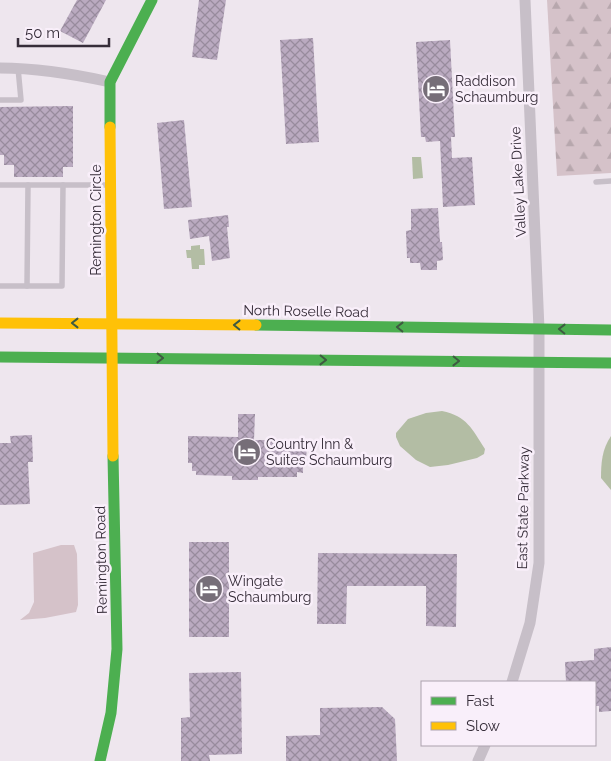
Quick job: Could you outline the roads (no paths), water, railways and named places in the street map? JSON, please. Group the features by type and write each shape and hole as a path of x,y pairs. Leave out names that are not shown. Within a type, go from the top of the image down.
{"main road":[{"name":"Remington Circle","path":"111,358 110,82 152,0"},
{"name":"North Roselle Road","path":"0,323 611,330"},
{"path":"0,357 611,363"},
{"name":"Remington Road","path":"100,761 111,713 117,649 111,358"}],"street":[{"name":"Valley Lake Drive","path":"525,0 540,362"},
{"path":"0,68 68,73 110,82"},
{"name":"East State Parkway","path":"512,681 530,623 540,563 540,362"},
{"path":"478,761 485,746"}],"lane":[{"path":"0,100 21,100 18,68"},
{"path":"596,182 611,181"},
{"path":"0,185 111,185"},
{"path":"27,286 28,185"},
{"path":"0,286 62,286 63,185"}],"place":[{"name":"Raddison Schaumburg","path":"436,89"},
{"name":"Country Inn & Suites Schaumburg","path":"247,452"},
{"name":"Wingate Schaumburg","path":"209,589"}]}
